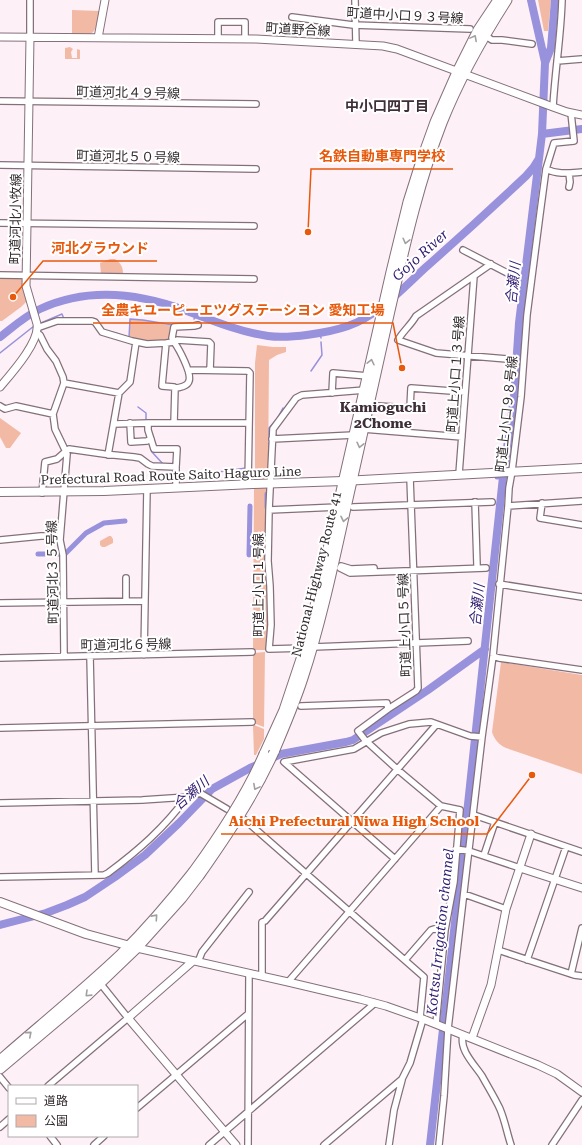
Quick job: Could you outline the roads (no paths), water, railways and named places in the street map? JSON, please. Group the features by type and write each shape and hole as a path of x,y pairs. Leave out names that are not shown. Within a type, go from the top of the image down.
{"highway":[{"name":"National Highway Route 41","path":"309,647 317,601 338,508 348,481 363,429 380,338 395,272 428,162 460,73 478,30 498,0"},
{"name":"National Highway Route 41","path":"460,73 506,0"},
{"name":"National Highway Route 41","path":"0,1069 88,995 133,947 176,894 196,874 244,794 284,710 324,604 348,481 354,435 368,376 380,338"},
{"name":"National Highway Route 41","path":"0,1060 133,947"}],"main road":[{"name":"Prefectural Road Route Saito Haguro Line","path":"0,492 42,493 348,481 582,468"},
{"path":"0,902 86,934 133,947"}],"street":[{"path":"30,0 30,37"},
{"path":"98,38 105,0"},
{"path":"355,0 356,44"},
{"path":"553,107 562,0"},
{"name":"町道中小口９３号線","path":"292,17 356,25 470,29"},
{"path":"218,39 218,22 245,22 244,39"},
{"path":"484,35 492,40 532,44"},
{"name":"町道野合線","path":"0,37 244,39 383,46 396,49 532,100 571,113 582,115"},
{"name":"町道河北小牧線","path":"30,37 26,288 37,327"},
{"path":"558,61 582,59"},
{"name":"町道河北４９号線","path":"0,101 256,104"},
{"name":"町道上小口９８号線","path":"439,1145 448,1029 474,815 481,737 493,656 509,488 521,397 528,308 546,169 554,144 574,141 571,113"},
{"path":"0,162 28,164"},
{"name":"町道河北５０号線","path":"0,165 28,164 256,169"},
{"path":"546,169 551,172 562,174 582,172"},
{"path":"569,173 569,187"},
{"path":"0,222 254,226"},
{"path":"463,250 515,277"},
{"path":"491,264 416,316 398,340 436,354 507,359"},
{"path":"0,275 254,279"},
{"name":"町道上小口１３号線","path":"459,474 474,276"},
{"path":"37,327 57,321 92,321 95,322 102,332 147,344 166,344 176,340 210,342 210,370"},
{"path":"166,344 162,386 178,388 189,382 189,373 178,347 172,338 174,327 198,325"},
{"path":"0,406 5,409 16,406 53,414 64,383 63,377 56,361 47,349 39,334 37,327"},
{"path":"0,388 33,344 37,327"},
{"path":"108,455 119,393 130,382 136,342"},
{"path":"188,370 248,371 250,374 248,484"},
{"path":"332,392 333,373 368,376"},
{"path":"64,383 119,393"},
{"path":"174,423 175,388"},
{"path":"378,406 410,408 411,388 465,392"},
{"name":"町道上小口１号線","path":"309,647 269,649 271,625 268,561 269,487 273,429 296,398 302,395 365,390"},
{"name":"町道河北３５号線","path":"53,414 55,429 67,454 60,536 63,555 64,656"},
{"path":"130,423 130,442 147,441 151,439"},
{"path":"148,423 148,430 154,449 177,449 176,488"},
{"path":"114,424 250,423"},
{"path":"363,429 462,437"},
{"path":"272,439 354,435"},
{"path":"42,493 44,463 57,459 69,449 140,458 152,466 176,467"},
{"name":"町道上小口５号線","path":"410,478 418,686 417,690 388,708 358,731 365,740 398,770 441,806"},
{"path":"144,654 147,489"},
{"path":"508,506 582,501"},
{"path":"475,502 477,565"},
{"path":"353,507 492,502"},
{"path":"542,504 540,518 582,525"},
{"path":"269,510 338,508"},
{"path":"0,540 41,536 60,536"},
{"path":"341,567 351,569 413,569 486,566 477,565 413,569"},
{"path":"126,578 126,602"},
{"path":"500,584 582,597"},
{"path":"0,600 145,601"},
{"path":"0,603 63,601"},
{"path":"309,647 468,640"},
{"name":"町道河北６号線","path":"0,658 252,652"},
{"path":"90,656 95,875"},
{"path":"493,656 582,670"},
{"path":"302,706 304,710 388,708"},
{"path":"0,728 252,722"},
{"path":"395,859 284,762 354,749 365,740 409,724 430,722 471,736 481,737"},
{"path":"262,976 262,922 265,921 436,725"},
{"path":"0,803 186,797 200,793 227,810"},
{"path":"0,877 95,875 108,873 130,856 173,816 186,797"},
{"path":"288,982 441,806 460,810 454,882 445,930 437,1025"},
{"path":"474,815 582,852"},
{"path":"245,820 424,977 421,1019 410,1062 402,1079 394,1110 389,1145"},
{"path":"484,855 495,822"},
{"path":"472,1038 491,985 506,909 531,834"},
{"path":"527,960 566,846"},
{"path":"456,849 469,850 582,888"},
{"path":"49,1085 195,962 249,892"},
{"path":"464,894 506,909"},
{"path":"571,974 582,928"},
{"path":"405,960 431,930 445,930"},
{"path":"133,947 375,1003 472,1038 538,1065 557,1074 582,1092"},
{"path":"498,950 571,974 582,976"},
{"path":"248,1145 249,974"},
{"path":"100,983 236,1145"},
{"path":"209,1145 375,1003"},
{"path":"138,1107 248,1014"},
{"path":"463,1035 462,1040 467,1055 482,1077 500,1110 511,1145"},
{"path":"0,1077 8,1087"},
{"path":"324,1145 402,1079"},
{"path":"552,1145 582,1100"},
{"path":"0,1127 8,1120"},
{"path":"51,1137 57,1145"},
{"path":"94,1145 103,1137"}],"waterway":[{"path":"531,0 545,62"},
{"name":"合瀬川","path":"430,1145 503,477 514,397 519,323 542,134 545,63 551,48 555,0"},
{"name":"Gojo River","path":"542,134 582,129"},
{"name":"Gojo River","path":"0,337 24,318 40,309 58,302 95,295 113,295 150,300 169,305 237,329 268,336 287,337 308,335 348,326 370,315 390,301 526,176 538,160"},
{"path":"41,323 62,314 65,319"},
{"name":"Gojo River","path":"194,319 197,315"},
{"path":"129,338 130,319 173,325"},
{"path":"0,353 34,326"},
{"path":"104,330 119,334"},
{"name":"Gojo River","path":"320,332 321,338"},
{"path":"311,371 322,355 321,342"},
{"path":"138,407 146,413 146,421"},
{"path":"269,463 269,428 277,419 283,408"},
{"path":"152,450 152,452 163,464"},
{"path":"190,473 205,474 246,468"},
{"name":"合瀬川","path":"497,477 510,476"},
{"path":"267,494 267,507"},
{"path":"249,555 250,506"},
{"path":"65,554 86,533 104,523 125,521"},
{"path":"38,554 61,554"},
{"name":"合瀬川","path":"488,567 494,567"},
{"name":"合瀬川","path":"0,925 46,913 85,897 145,855 212,789 250,768 281,754 353,740 428,690 485,649"}],"place":[{"name":"名鉄自動車専門学校","path":"308,232"},
{"name":"河北グラウンド","path":"13,297"},
{"name":"全農キユーピーエツグステーシヨン 愛知工場","path":"402,368"},
{"name":"Aichi Prefectural Niwa High School","path":"532,775"}],"district":[{"name":"中小口四丁目","path":"387,106"},
{"name":"Kamioguchi 2Chome","path":"383,416"}],"water label":[{"name":"Kottsu Irrigation channel","path":"440,932"}]}
